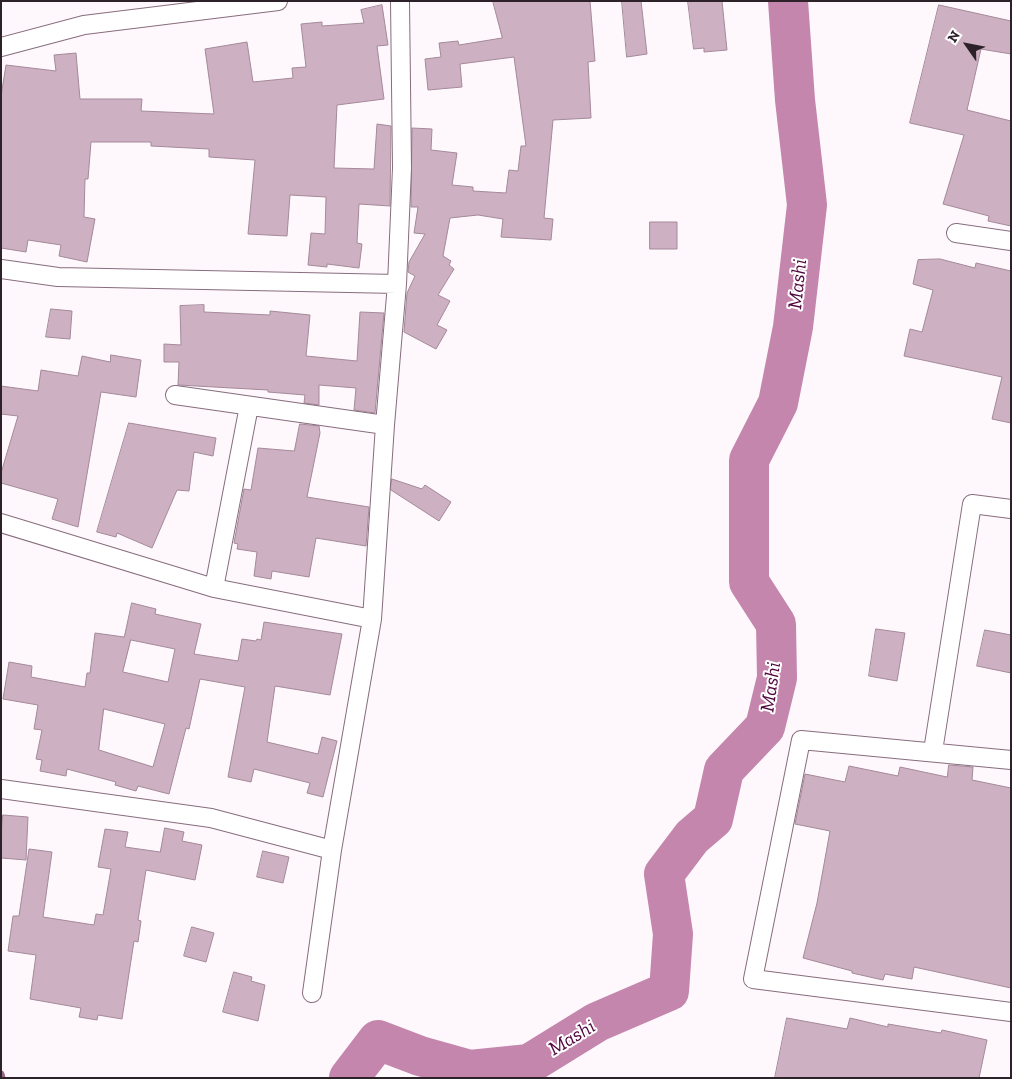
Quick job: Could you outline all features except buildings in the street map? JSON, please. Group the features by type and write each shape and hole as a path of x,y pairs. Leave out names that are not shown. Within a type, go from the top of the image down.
{"street":[{"path":"1,47 84,25 198,6 278,1"},
{"path":"312,993 332,850 372,619 385,424 397,284 402,168 400,1"},
{"path":"956,234 1011,241"},
{"path":"1,269 58,277 397,284"},
{"path":"175,395 385,424"},
{"path":"214,588 249,406"},
{"path":"934,751 972,504 1011,509"},
{"path":"1,523 214,588 372,619"},
{"path":"1011,760 934,751 801,740 753,979 1011,1012"},
{"path":"1,789 212,818 332,850"}],"waterway":[{"name":"Mashi","path":"349,1078 378,1040 420,1056 470,1070 529,1064 597,1022 669,991 673,934 664,874 692,837 713,819 724,770 765,727 777,678 776,624 749,582 749,460 778,403 793,327 807,205 795,100 788,1"},
{"path":"1,1074 2,1078"}]}
